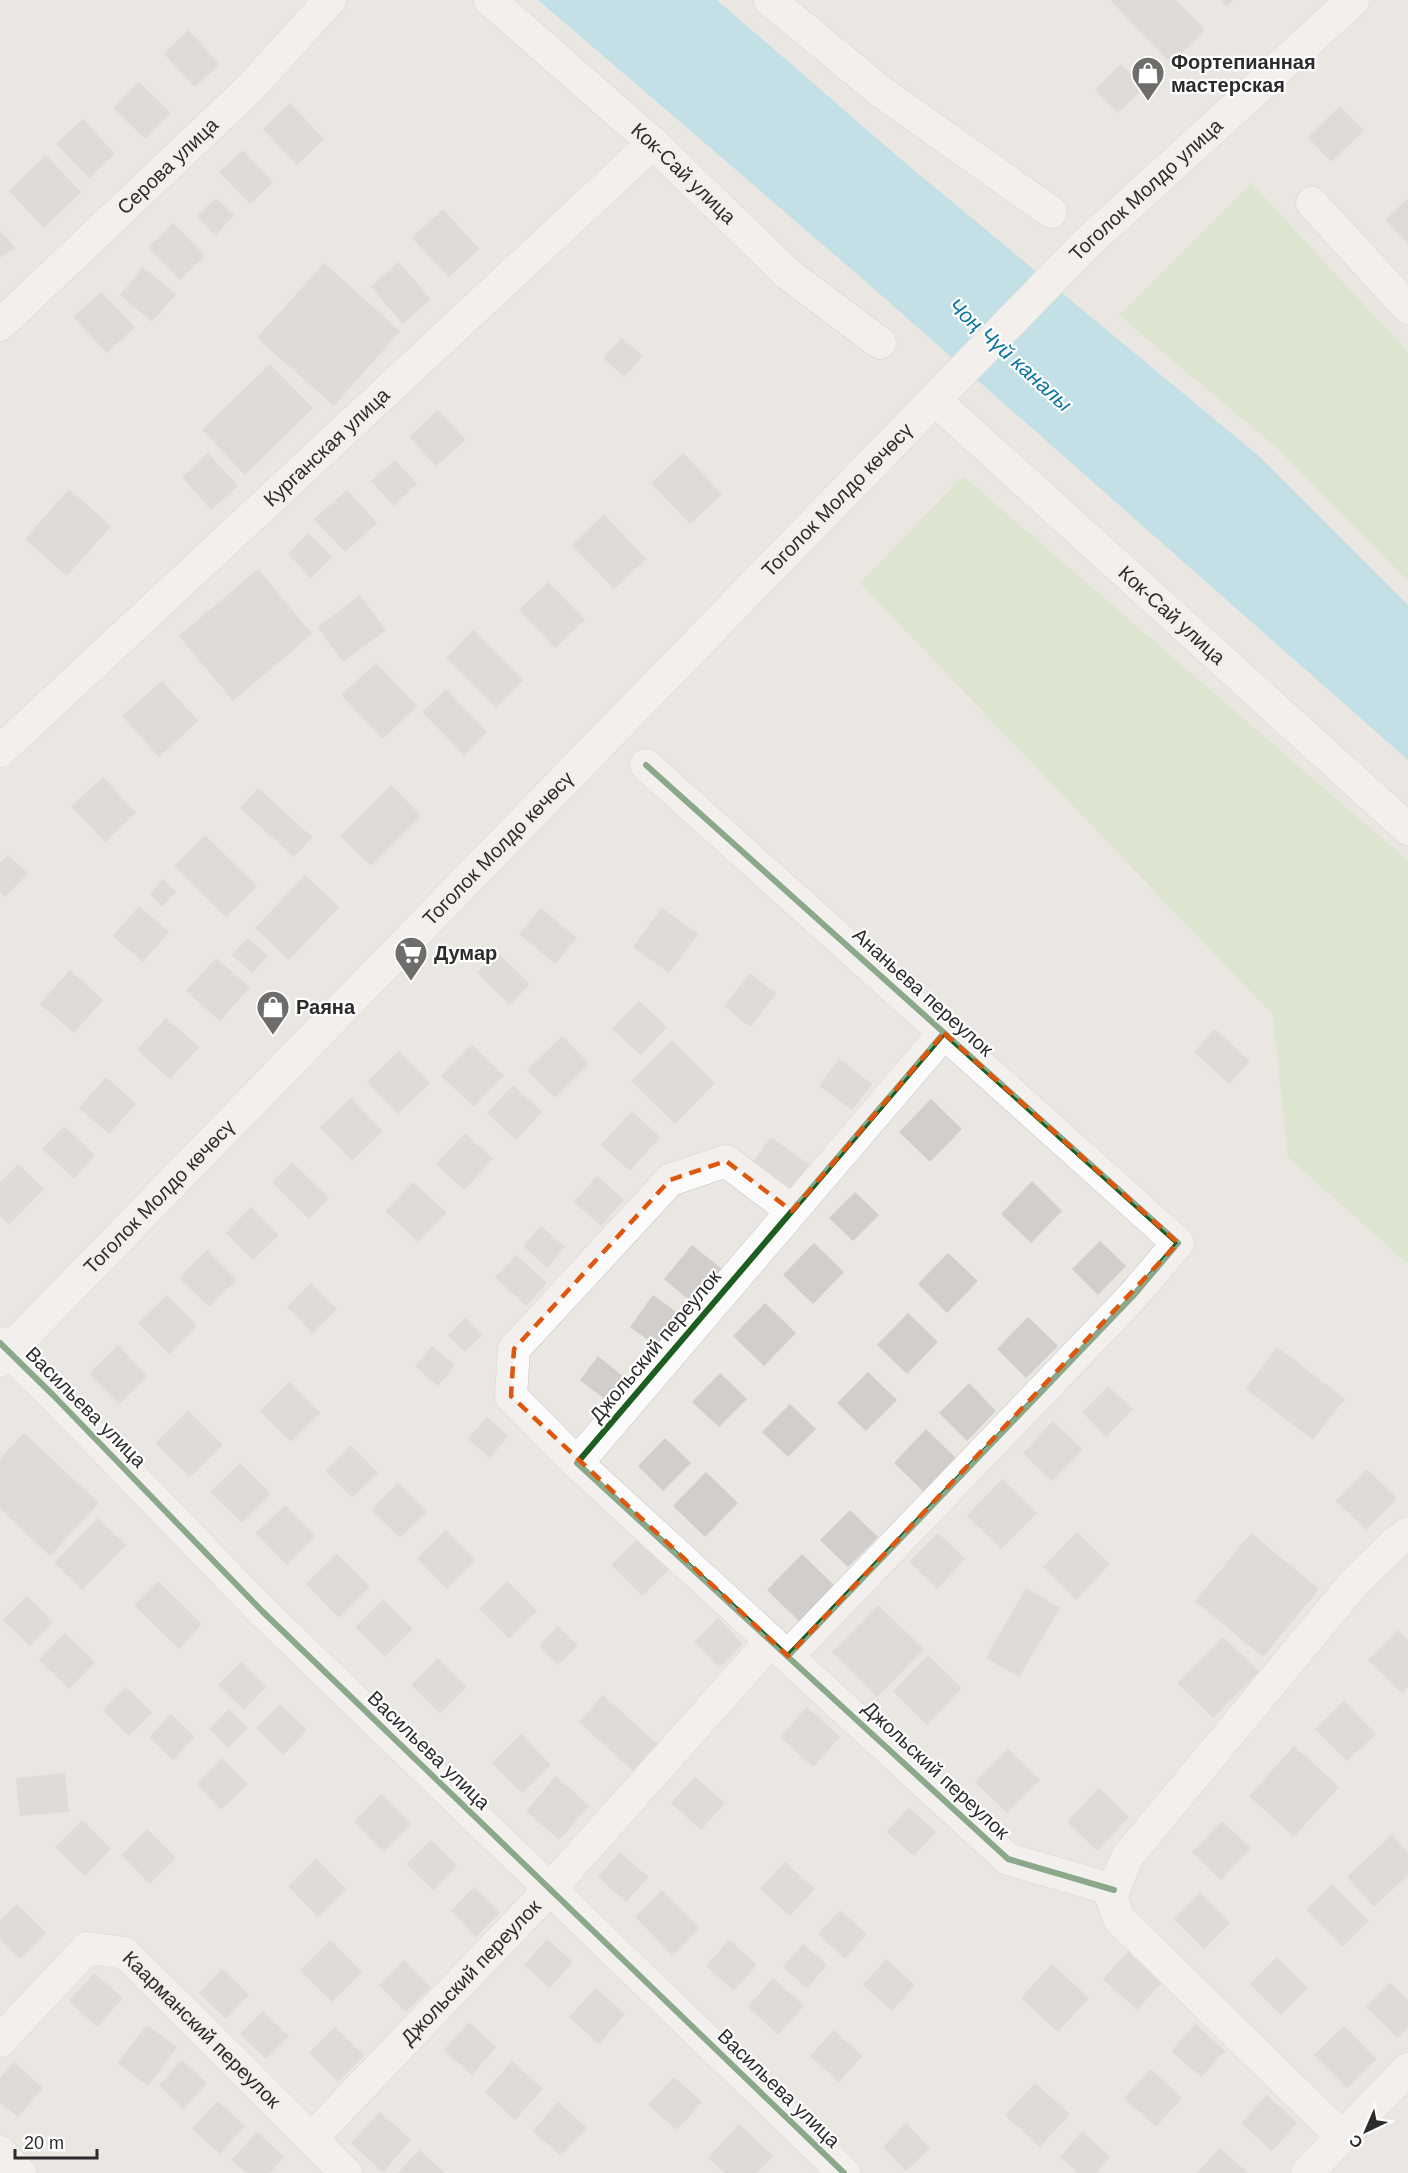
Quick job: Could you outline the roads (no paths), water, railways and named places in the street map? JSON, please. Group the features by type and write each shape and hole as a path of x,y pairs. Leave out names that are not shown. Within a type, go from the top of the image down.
{"main road":[{"name":"Тоголок Молдо улица","path":"940,394 1075,255 1353,0"},
{"name":"Тоголок Молдо көчөсү","path":"3,1351 940,394"}],"street":[{"name":"Серова улица","path":"0,325 250,88 330,0"},
{"name":"Кок-Сай улица","path":"490,0 653,143 788,274 880,343"},
{"path":"770,0 880,91 1051,212"},
{"name":"Курганская улица","path":"0,751 653,143"},
{"path":"1312,203 1408,308"},
{"name":"Кок-Сай улица","path":"940,394 1408,829"},
{"name":"Ананьева переулок","path":"646,765 1178,1243"},
{"name":"Джольский переулок","path":"577,1463 944,1033"},
{"name":"Джольский переулок","path":"792,1210 726,1161 670,1180 514,1349 511,1396 577,1463 1008,1859 1114,1890"},
{"name":"Джольский переулок","path":"311,2139 780,1649 1133,1296 1178,1243"},
{"name":"Васильева улица","path":"3,1351 53,1395 263,1612 844,2173"},
{"path":"1341,2137 1119,1919 1111,1897 1127,1857 1354,1582 1408,1533"},
{"name":"Каарманский переулок","path":"0,2041 87,1948 125,1953 346,2173"},
{"path":"1306,2173 1408,2068"},
{"path":"0,2152 20,2173"}],"water":[{"name":"Чоң Чүй каналы","path":"538,0 717,0 903,161 1260,457 1408,605 1408,760 864,280"}],"place":[{"name":"Фортепианная мастерская","path":"1148,102"},
{"name":"Думар","path":"411,982"},
{"name":"Раяна","path":"273,1036"}]}
